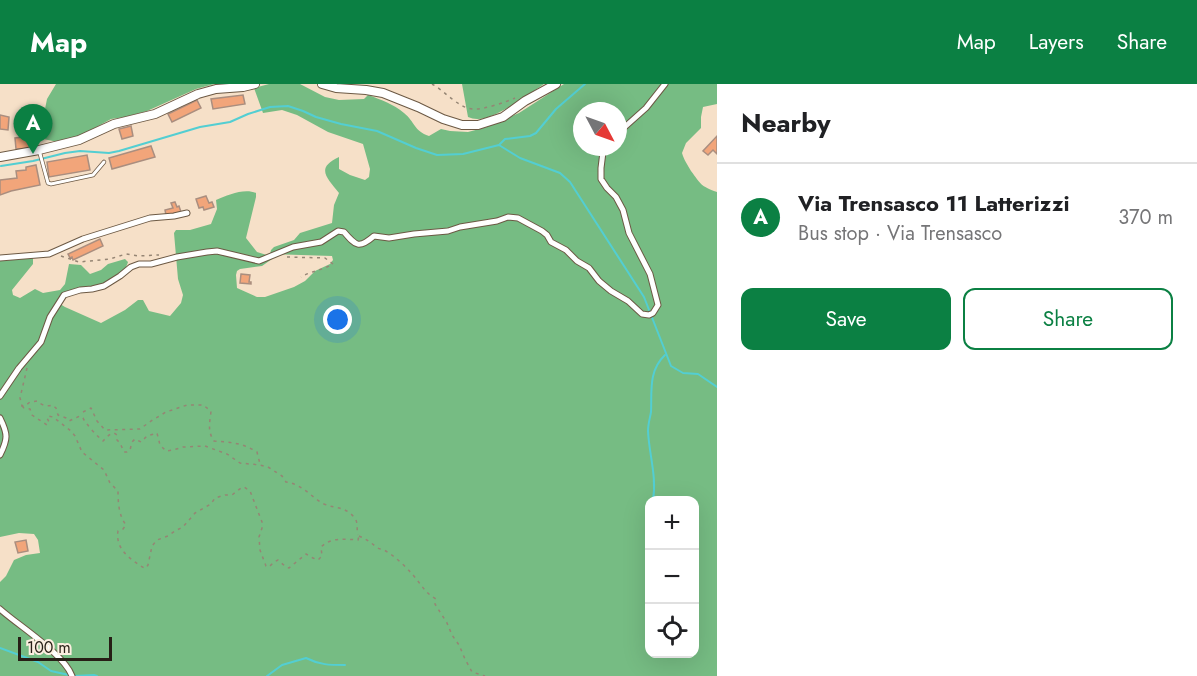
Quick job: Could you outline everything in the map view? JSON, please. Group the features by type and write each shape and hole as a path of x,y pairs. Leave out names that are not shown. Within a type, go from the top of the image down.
{"main road":[{"path":"0,157 40,152 79,140 114,124 155,114 198,94 216,89 255,84"},
{"path":"322,84 336,88 382,93 442,119 462,125 478,125 503,117 525,101 556,84"}],"street":[{"path":"627,125 646,108 665,84"},
{"path":"0,396 41,342 50,317 64,295 104,286 139,264 151,264 217,251 259,261 293,247 321,242 338,231 344,232 360,246 374,236 388,238 448,231 513,217 542,231 551,242 566,250 577,261 589,268 605,286 628,301 640,313 647,315 653,313 658,303 650,274 629,233 623,210 616,197 601,179 602,156"},
{"path":"0,258 49,254 83,239 150,218 187,213"},
{"path":"0,418 7,435 0,455"},
{"path":"0,609 44,644 71,674"}],"lane":[{"path":"40,152 48,183 51,184 93,175 104,162"}],"path":[{"path":"432,84 461,104 474,109 519,97"},
{"path":"49,254 79,262 110,259 126,254 160,255"},
{"path":"272,255 325,258 333,264 302,277"},
{"path":"22,406 37,401 42,405 52,405 57,408 58,415 69,421 80,416 103,441 109,435 114,433 117,435 117,440 124,452 130,450 135,439 141,442 147,436 157,433 160,445 166,451 183,447 205,446 226,454 240,463 268,467 282,476 286,482 300,486 328,505 346,509 356,518 358,540 337,539 326,542 321,547 322,555 318,560 306,554 290,568 278,560 275,560 269,567 266,566 260,550 259,537 262,522 250,491 241,488 232,495 215,498 211,504 195,513 183,528 157,540 152,546 147,566 144,568 123,552 118,541 118,531 126,525 122,518 118,491 110,483 104,470 82,452 71,431 53,417 48,416 47,424 32,416 30,409 22,406 20,398 29,356"},
{"path":"83,412 90,408 105,430 141,429 176,408 203,405 211,411 208,428 214,441 241,444 252,449 257,452 260,465"},
{"path":"358,536 400,561 422,589 428,591 436,599 435,604 457,640 472,672 484,676"}],"green space":[{"path":"56,84 214,84 196,89 147,111 111,119 82,135 58,142 43,139 37,129 47,99"},
{"path":"269,84 300,84 325,97 339,100 364,99 368,95 387,102 408,116 420,132 429,136 441,129 468,132 487,127 519,113 564,84 717,84 717,104 703,107 701,128 686,143 682,153 699,182 717,192 717,676 0,676 0,582 6,576 14,560 40,553 38,540 34,534 19,533 0,537 0,261 33,258 33,264 12,290 13,295 20,298 35,289 43,293 60,290 65,284 69,264 81,265 90,274 101,270 108,264 125,259 128,262 126,267 116,276 100,285 71,291 57,302 101,323 138,300 143,300 149,311 170,316 181,303 183,295 178,279 174,233 176,230 190,230 211,224 217,209 216,200 246,191 256,193 256,197 246,238 257,252 270,256 272,259 262,266 237,271 237,288 257,297 265,297 305,281 315,271 330,264 333,260 332,256 270,254 271,250 294,240 300,233 332,223 334,205 339,193 327,178 325,169 327,165 339,157 339,169 365,180 369,177 370,169 363,144 328,132 297,115 282,110 263,113 254,88"},
{"path":"462,84 544,84 502,111 477,119 468,117"}],"building":[{"path":"243,95 245,104 213,109 211,99"},
{"path":"197,100 201,108 172,122 168,114"},
{"path":"0,115 9,117 8,130 0,129"},
{"path":"131,126 133,136 122,139 119,129"},
{"path":"32,136 33,148 16,149 15,138"},
{"path":"717,136 717,154 713,150 708,155 703,151"},
{"path":"151,146 155,157 112,169 109,158"},
{"path":"87,155 90,170 49,177 47,162"},
{"path":"36,165 40,185 0,195 0,180 17,178 16,171 26,170 26,167"},
{"path":"206,196 214,207 204,210 203,207 199,208 196,199"},
{"path":"175,202 181,212 166,215 165,210 173,208 171,203"},
{"path":"100,239 103,246 73,260 72,257 70,258 68,254"},
{"path":"241,274 250,275 251,284 240,283"},
{"path":"26,540 28,551 18,553 15,542"}],"waterway":[{"path":"500,144 505,139 530,136 536,133 556,109 585,84"},
{"path":"1,166 80,151 109,153 119,151 200,127 230,122 270,107 288,106 316,117 377,131 437,155 463,154 499,145 520,158 560,173 570,182 644,297 671,366 683,373 698,374 717,387"},
{"path":"653,496 648,428 651,389 653,375 665,355"},
{"path":"0,648 38,662 51,671 69,675"},
{"path":"267,676 282,665 306,658 325,664 345,665"},
{"path":"74,676 97,676"}],"place":[{"name":"Via Trensasco 11 Latterizzi","path":"33,154"}]}
